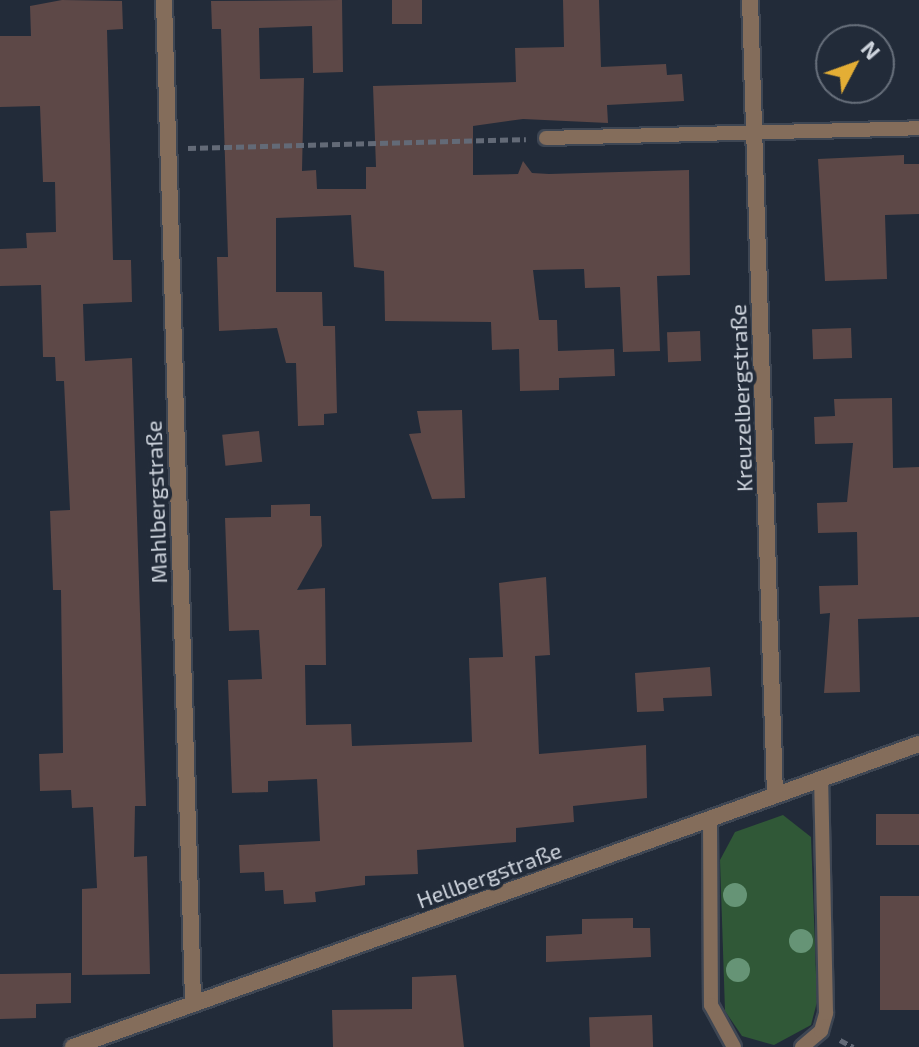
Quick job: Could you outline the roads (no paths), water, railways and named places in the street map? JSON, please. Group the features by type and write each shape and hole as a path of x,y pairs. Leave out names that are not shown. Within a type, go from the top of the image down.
{"street":[{"name":"Mahlbergstraße","path":"164,0 193,1003"},
{"name":"Kreuzelbergstraße","path":"750,0 775,795"},
{"name":"Hellbergstraße","path":"73,1047 919,744"}],"lane":[{"path":"546,138 919,128"},
{"path":"802,1047 821,1031 826,1013 821,780"},
{"path":"710,821 711,1005 734,1047"}]}
